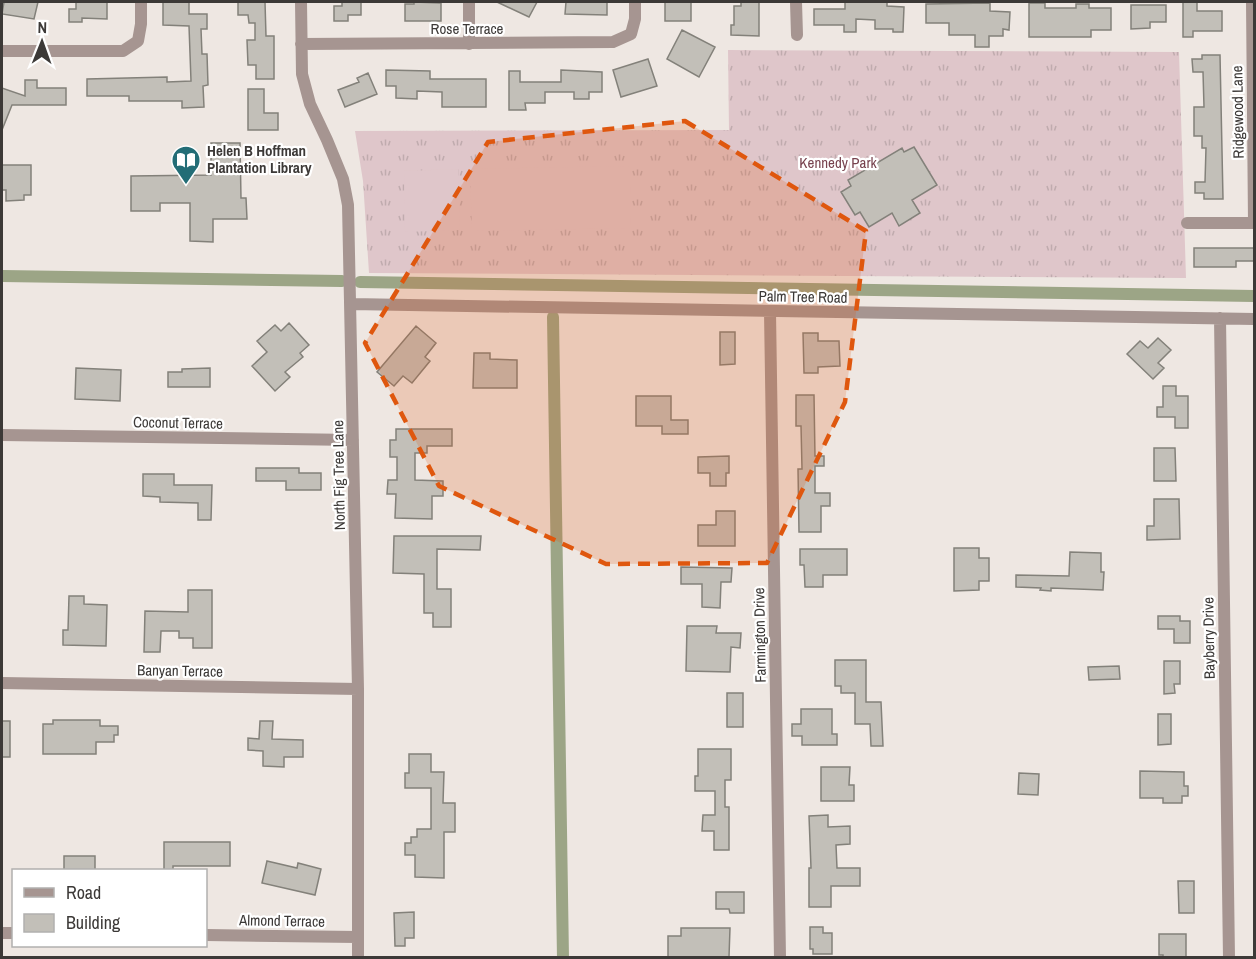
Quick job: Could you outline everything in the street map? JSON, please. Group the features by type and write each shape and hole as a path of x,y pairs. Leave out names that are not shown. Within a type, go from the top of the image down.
{"street":[{"path":"2,51 123,51 138,40 141,2"},
{"name":"North Fig Tree Lane","path":"301,2 302,74 310,104 342,179 348,205 358,689 358,957"},
{"path":"469,2 470,44"},
{"name":"Rose Terrace","path":"301,44 613,42 631,34 635,19 635,2"},
{"path":"796,2 797,36"},
{"name":"Ridgewood Lane","path":"1251,2 1254,223"},
{"path":"1187,224 1254,223"},
{"name":"Palm Tree Road","path":"351,304 1254,319"},
{"name":"Farmington Drive","path":"770,312 780,957"},
{"name":"Bayberry Drive","path":"1220,318 1229,957"},
{"name":"Coconut Terrace","path":"2,435 353,440"},
{"name":"Banyan Terrace","path":"2,683 358,689"},
{"name":"Almond Terrace","path":"207,935 357,937"}],"highlighted area":[{"path":"685,121 866,231 845,402 767,563 606,564 439,486 365,343 488,142"}],"green space":[{"name":"Kennedy Park","path":"728,50 1179,52 1186,278 369,273 363,181 355,131 729,130"},
{"path":"630,166 631,228 472,231 470,169"},
{"path":"458,169 460,230 405,232 404,171"}],"building":[{"path":"4,2 38,2 34,19 2,14"},
{"path":"76,2 107,2 107,19 82,18 82,22 69,22 69,9 76,9"},
{"path":"163,2 189,2 189,14 207,14 207,29 201,29 202,54 207,54 208,85 203,86 204,107 182,108 182,101 129,101 129,96 87,96 87,79 167,77 167,82 191,81 189,26 163,25"},
{"path":"238,2 265,2 266,36 274,36 274,79 256,79 256,65 248,65 247,40 255,40 255,23 249,23 248,15 238,15"},
{"path":"342,2 361,2 361,15 348,15 348,21 334,21 334,6 342,6"},
{"path":"414,2 441,3 441,21 405,21 405,4 414,4"},
{"path":"497,2 537,2 529,17"},
{"path":"566,2 607,2 607,15 565,14"},
{"path":"665,2 691,2 691,21 665,21"},
{"path":"741,2 759,2 759,36 731,35 731,25 734,25 734,6 741,6"},
{"path":"845,2 887,2 887,6 904,7 903,32 893,32 893,29 875,29 875,20 856,19 856,32 844,32 844,25 814,25 814,9 845,9"},
{"path":"1183,2 1197,2 1197,11 1222,11 1222,31 1193,31 1193,37 1183,37"},
{"path":"990,3 990,11 1010,12 1009,30 1003,29 1003,36 989,36 989,47 975,47 975,35 949,35 949,23 926,23 926,4"},
{"path":"1029,3 1045,3 1045,8 1076,8 1076,4 1089,4 1089,8 1111,8 1111,30 1091,30 1091,37 1029,37"},
{"path":"1131,5 1166,5 1166,22 1150,22 1150,28 1131,29"},
{"path":"682,30 715,47 699,77 667,59"},
{"path":"1202,55 1220,55 1223,199 1204,199 1204,193 1195,193 1195,182 1205,182 1206,148 1202,148 1202,136 1194,136 1194,107 1204,107 1203,72 1193,72 1192,59 1202,59"},
{"path":"648,59 657,86 621,97 613,70"},
{"path":"386,70 430,71 430,79 486,79 486,107 442,107 442,92 417,91 417,99 396,98 396,86 386,86"},
{"path":"561,70 602,72 602,92 589,92 589,99 574,99 574,92 545,92 545,103 525,103 526,110 509,110 509,71 520,71 520,82 561,82"},
{"path":"368,73 377,94 345,107 338,90 359,82 357,78"},
{"path":"25,80 37,80 37,88 66,88 66,105 12,105 2,130 2,88 25,96"},
{"path":"248,89 264,89 264,113 278,113 278,130 248,130"},
{"name":"Helen B Hoffman Plantation Library","path":"211,143 240,143 241,198 246,198 247,219 213,219 213,242 190,241 190,203 160,203 160,211 131,211 131,176 211,175"},
{"path":"914,147 937,185 912,200 920,213 899,226 892,213 869,227 860,212 855,215 841,192 851,186 848,180 902,148 904,152"},
{"path":"2,165 31,165 31,195 24,195 24,200 6,201 6,190 2,190"},
{"path":"1194,248 1254,248 1254,261 1236,261 1236,267 1194,267"},
{"path":"289,323 309,345 300,353 303,357 285,372 290,377 275,391 252,366 267,352 257,341 275,325 281,331"},
{"path":"416,326 436,343 425,357 430,361 412,383 403,376 394,386 377,372"},
{"path":"720,332 735,332 735,364 720,365"},
{"path":"803,333 818,333 818,341 839,341 840,366 818,367 818,373 804,373"},
{"path":"1158,338 1171,350 1158,363 1164,368 1153,379 1127,354 1140,341 1148,348"},
{"path":"474,353 490,353 490,359 517,360 517,388 473,388"},
{"path":"76,368 121,370 120,401 75,399"},
{"path":"210,368 210,387 168,387 168,372"},
{"path":"1163,386 1176,386 1176,396 1188,396 1188,428 1175,428 1175,417 1157,417 1157,407 1163,407"},
{"path":"796,395 814,395 815,456 824,456 824,466 815,466 815,493 830,493 830,506 821,506 821,532 799,532 798,469 802,469 801,426 796,426"},
{"path":"636,396 671,396 671,420 688,420 688,434 662,434 662,426 636,426"},
{"path":"396,429 452,429 452,446 427,446 427,453 415,453 415,480 443,481 443,496 432,496 432,519 395,518 396,494 387,494 388,480 397,480 397,457 390,457 390,440 396,440"},
{"path":"1154,448 1175,448 1176,481 1154,481"},
{"path":"729,456 726,486 710,486 710,473 698,473 698,457"},
{"path":"256,468 299,468 299,473 321,473 321,490 286,490 286,481 256,481"},
{"path":"143,474 174,474 174,485 212,485 211,520 198,520 198,503 160,502 160,497 143,496"},
{"path":"1154,499 1179,499 1180,539 1147,540 1147,526 1154,526"},
{"path":"716,511 735,511 735,546 698,546 698,525 716,525"},
{"path":"394,536 481,536 480,550 437,549 437,589 451,589 451,627 433,627 433,613 424,613 424,574 393,573"},
{"path":"954,548 979,548 979,558 989,558 989,581 979,581 979,590 954,591"},
{"path":"800,549 847,549 847,575 823,575 823,587 805,587 804,565 800,565"},
{"path":"1070,552 1101,553 1101,572 1104,572 1103,590 1051,588 1051,591 1040,590 1041,588 1016,587 1016,575 1069,576"},
{"path":"681,567 732,568 731,582 721,582 720,608 702,607 702,584 681,584"},
{"path":"188,590 212,590 212,648 193,648 193,638 179,638 179,631 161,631 160,652 144,652 145,611 188,612"},
{"path":"69,596 84,596 84,604 107,605 106,646 63,645 63,630 68,630"},
{"path":"1158,616 1180,616 1180,621 1190,621 1190,643 1174,643 1174,629 1158,629"},
{"path":"687,626 717,626 716,633 741,633 740,648 731,647 730,672 686,671"},
{"path":"835,660 866,660 866,702 881,702 883,746 871,746 870,724 855,724 855,693 841,693 841,686 835,686"},
{"path":"1164,661 1180,661 1180,684 1174,684 1175,693 1164,694"},
{"path":"1119,666 1120,679 1089,680 1088,667"},
{"path":"727,693 743,693 743,727 727,727"},
{"path":"801,709 832,709 832,734 837,734 837,745 802,745 802,736 792,736 792,724 801,724"},
{"path":"1158,714 1171,714 1171,744 1158,745"},
{"path":"53,720 100,720 100,726 118,726 118,735 114,735 114,742 96,742 96,754 43,754 43,724 53,724"},
{"path":"2,721 10,721 10,757 2,757"},
{"path":"260,721 273,721 272,739 303,740 303,757 284,757 284,767 263,766 263,751 248,750 248,738 259,739"},
{"path":"698,749 731,749 731,780 725,780 725,807 729,807 729,850 714,850 714,831 702,831 703,815 715,815 715,791 695,791 695,776 698,776"},
{"path":"409,754 431,754 431,772 444,772 443,803 455,803 455,832 444,832 444,878 415,877 415,855 405,855 405,843 411,843 411,837 417,837 417,829 431,829 431,788 405,788 405,773 409,773"},
{"path":"821,767 850,767 849,785 854,785 854,801 821,801"},
{"path":"1140,771 1184,772 1184,786 1188,786 1188,796 1182,796 1182,803 1163,803 1163,798 1140,798"},
{"path":"1019,773 1039,774 1038,795 1018,794"},
{"path":"828,815 828,827 850,826 850,844 836,845 837,868 860,868 860,886 831,886 831,907 809,907 809,868 811,868 809,816"},
{"path":"164,842 230,842 230,866 173,866 173,869 164,869"},
{"path":"64,856 95,856 95,869 64,869"},
{"path":"267,861 297,868 298,863 321,869 315,895 262,883"},
{"path":"1178,881 1194,881 1194,913 1179,913"},
{"path":"716,892 744,892 744,913 730,913 729,909 716,909"},
{"path":"414,912 414,938 405,938 405,946 395,946 394,913"},
{"path":"810,927 823,927 823,933 832,933 832,954 813,954 813,949 810,949"},
{"path":"681,928 730,928 729,957 668,957 668,936 681,936"},
{"path":"1159,934 1186,934 1186,957 1159,955"}],"waterway":[{"path":"2,276 342,281"},
{"path":"360,282 1254,296"},
{"path":"553,317 563,958"}],"place":[{"name":"Helen B Hoffman Plantation Library","path":"186,186"}]}
